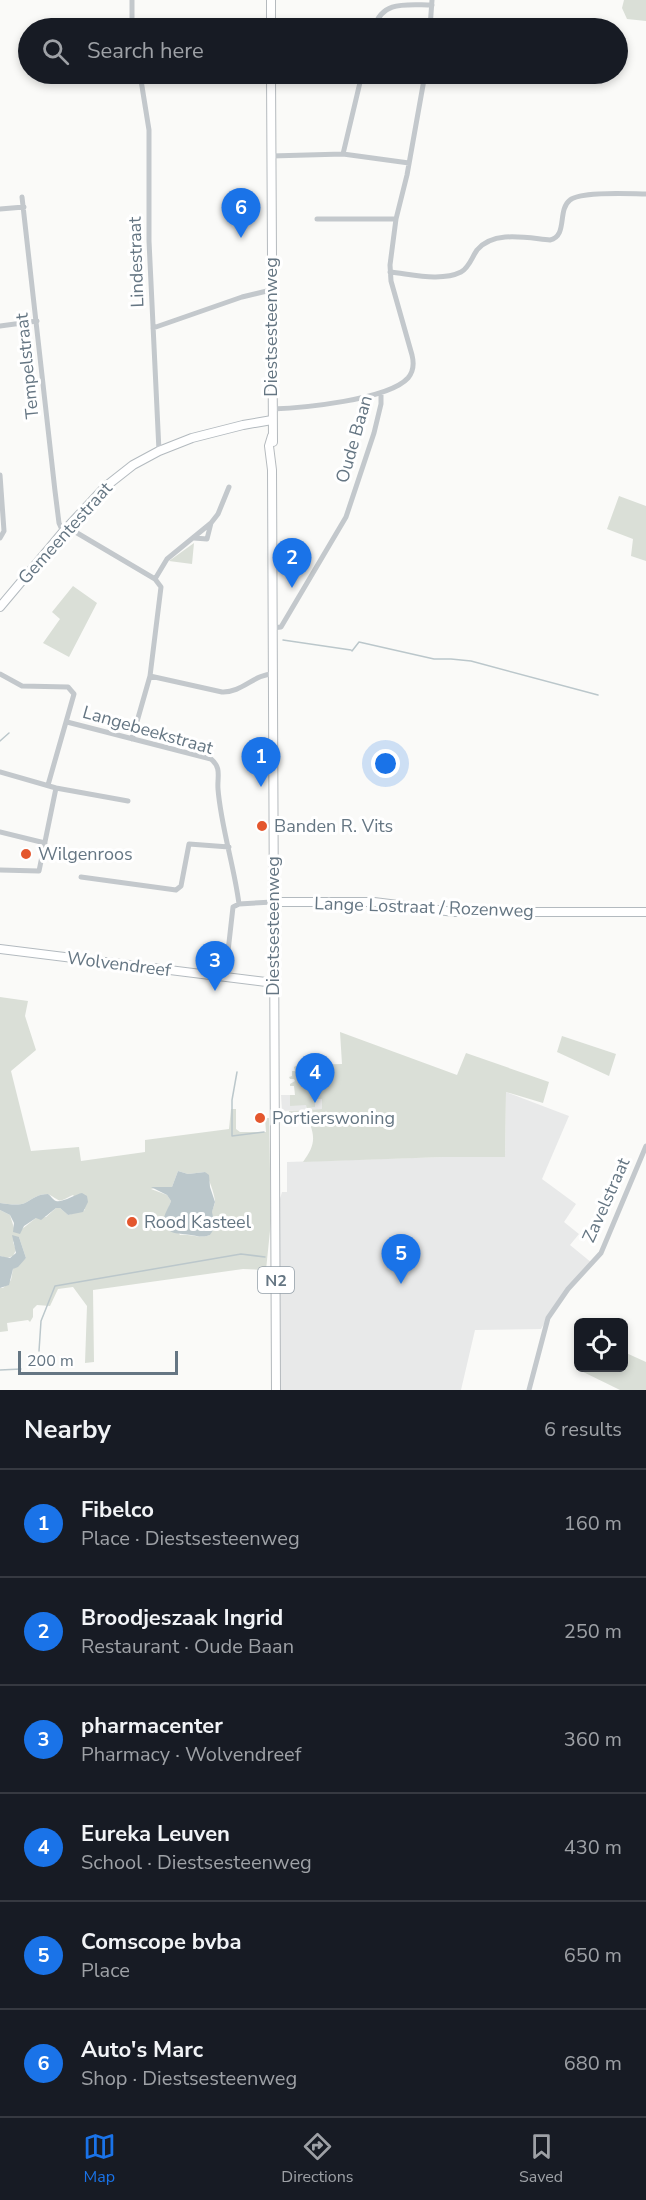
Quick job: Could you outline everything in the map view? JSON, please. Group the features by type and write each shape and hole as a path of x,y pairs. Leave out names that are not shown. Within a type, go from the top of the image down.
{"main road":[{"path":"271,0 271,18"},
{"name":"Diestsesteenweg","path":"271,84 272,436 269,446 272,463 276,1390"}],"street":[{"path":"132,0 132,18"},
{"path":"377,18 387,7 393,5 432,2 431,18"},
{"name":"Lindestraat","path":"142,84 149,130 149,241 159,451"},
{"path":"343,154 360,84"},
{"name":"Oude Baan","path":"272,628 281,627 346,517 374,433 381,404 381,393 407,379 413,370 414,362 390,272 396,219 423,84"},
{"path":"271,156 343,154 409,163"},
{"path":"390,272 439,276 457,274 465,269 475,253 488,242 514,236 550,240 556,238 560,232 564,209 573,198 592,195 646,194"},
{"name":"Tempelstraat","path":"22,197 55,491 60,528 65,529"},
{"path":"0,209 24,207"},
{"path":"317,219 396,219"},
{"path":"153,328 242,297 271,290"},
{"path":"0,326 37,321"},
{"path":"272,409 381,393"},
{"name":"Gemeentestraat","path":"0,607 65,529 118,476 159,451 203,435 272,420"},
{"path":"0,475 4,531 0,538"},
{"path":"155,579 167,559 211,523 218,514 229,487"},
{"path":"194,538 207,539 211,523"},
{"path":"65,529 155,579 161,587 150,676 132,739"},
{"path":"0,674 22,686 68,687 74,694 48,785"},
{"path":"150,676 231,692 266,674 273,674"},
{"name":"Langebeekstraat","path":"67,722 211,759 219,769 218,789 229,847"},
{"path":"0,772 56,788 128,801"},
{"path":"0,870 39,871 56,788"},
{"path":"0,832 45,843"},
{"path":"81,877 176,890 181,886 189,843 229,847 239,904"},
{"path":"225,978 233,907 239,904 273,902"},
{"name":"Lange Lostraat / Rozenweg","path":"273,902 374,902 454,912 646,912"},
{"name":"Wolvendreef","path":"0,950 274,983"},
{"name":"Zavelstraat","path":"529,1390 548,1318 568,1288 601,1253 646,1146"}],"shaded area":[{"path":"624,0 646,0 646,21 628,19 622,8"},
{"path":"619,496 646,506 646,561 631,556 633,539 607,529"},
{"path":"194,543 192,564 169,561"},
{"path":"73,586 97,603 69,657 43,643 60,619 52,612"},
{"path":"0,997 28,1001 25,1016 36,1050 11,1071 31,1151 79,1147 81,1161 145,1152 145,1140 229,1129 231,1109 236,1109 236,1129 240,1132 266,1132 265,1118 269,1118 271,1221 266,1270 243,1269 93,1290 94,1362 85,1363 87,1306 73,1287 58,1289 50,1306 37,1305 33,1309 30,1322 28,1320 7,1323 8,1331 0,1332 0,1288 11,1280 13,1269 26,1258 19,1237 13,1242 16,1250 13,1256 7,1258 0,1256 0,1210 10,1215 14,1228 22,1229 36,1218 46,1217 56,1208 60,1208 68,1215 85,1210 73,1195 62,1200 48,1194 22,1204 0,1203","holes":["178,1171 188,1174 205,1172 211,1186 215,1201 210,1235 202,1237 180,1235 166,1215 171,1201 167,1195 151,1189 172,1187"]},
{"path":"340,1032 457,1075 466,1053 549,1082 543,1103 506,1092 505,1157 303,1162 312,1144 313,1135 310,1124 320,1122 282,1124 282,1119 296,1117 295,1113 289,1113 289,1111 322,1109 322,1099 315,1099 315,1107 290,1106 290,1095 295,1095 294,1086 290,1084 295,1081 289,1077 292,1076 292,1071 295,1071 294,1067 298,1065 342,1064"},
{"path":"562,1036 616,1054 609,1076 557,1052"},
{"path":"506,1092 569,1116 542,1179 576,1204 564,1222 579,1234 570,1245 592,1263 555,1305 541,1329 475,1330 461,1390 280,1390 279,1202 282,1192 287,1192 287,1162 505,1157"},
{"path":"281,1095 347,1095 348,1108 282,1111"},
{"path":"178,1171 188,1174 205,1172 209,1175 215,1202 212,1212 215,1227 210,1235 174,1233 165,1224 164,1217 171,1201 167,1195 151,1187 172,1187"},
{"path":"82,1193 87,1196 88,1202 83,1212 68,1215 60,1208 56,1208 41,1220 36,1218 24,1226 20,1234 13,1232 14,1223 10,1215 0,1210 0,1203 22,1204 48,1194 59,1201"},
{"path":"12,1235 19,1237 26,1258 13,1269 9,1285 0,1288 0,1256 10,1258 16,1253"},
{"path":"628,1354 646,1362 646,1390 620,1390 583,1372 628,1372"}],"waterway":[{"path":"283,640 351,650"},
{"path":"352,651 359,642 434,659 471,661 598,695"},
{"path":"0,741 9,733"},
{"path":"237,1072 232,1100 232,1136 264,1132"},
{"path":"39,1351 41,1321 55,1286 241,1254 265,1257"},
{"path":"0,1370 21,1369"}],"place":[{"name":"Auto's Marc","path":"241,238"},
{"name":"Broodjeszaak Ingrid","path":"292,588"},
{"name":"Fibelco","path":"261,787"},
{"name":"Banden R. Vits","path":"262,826"},
{"name":"Wilgenroos","path":"26,854"},
{"name":"pharmacenter","path":"215,991"},
{"name":"Eureka Leuven","path":"315,1103"},
{"name":"Portierswoning","path":"260,1118"},
{"name":"Rood Kasteel","path":"132,1222"},
{"name":"Comscope bvba","path":"401,1284"}]}
